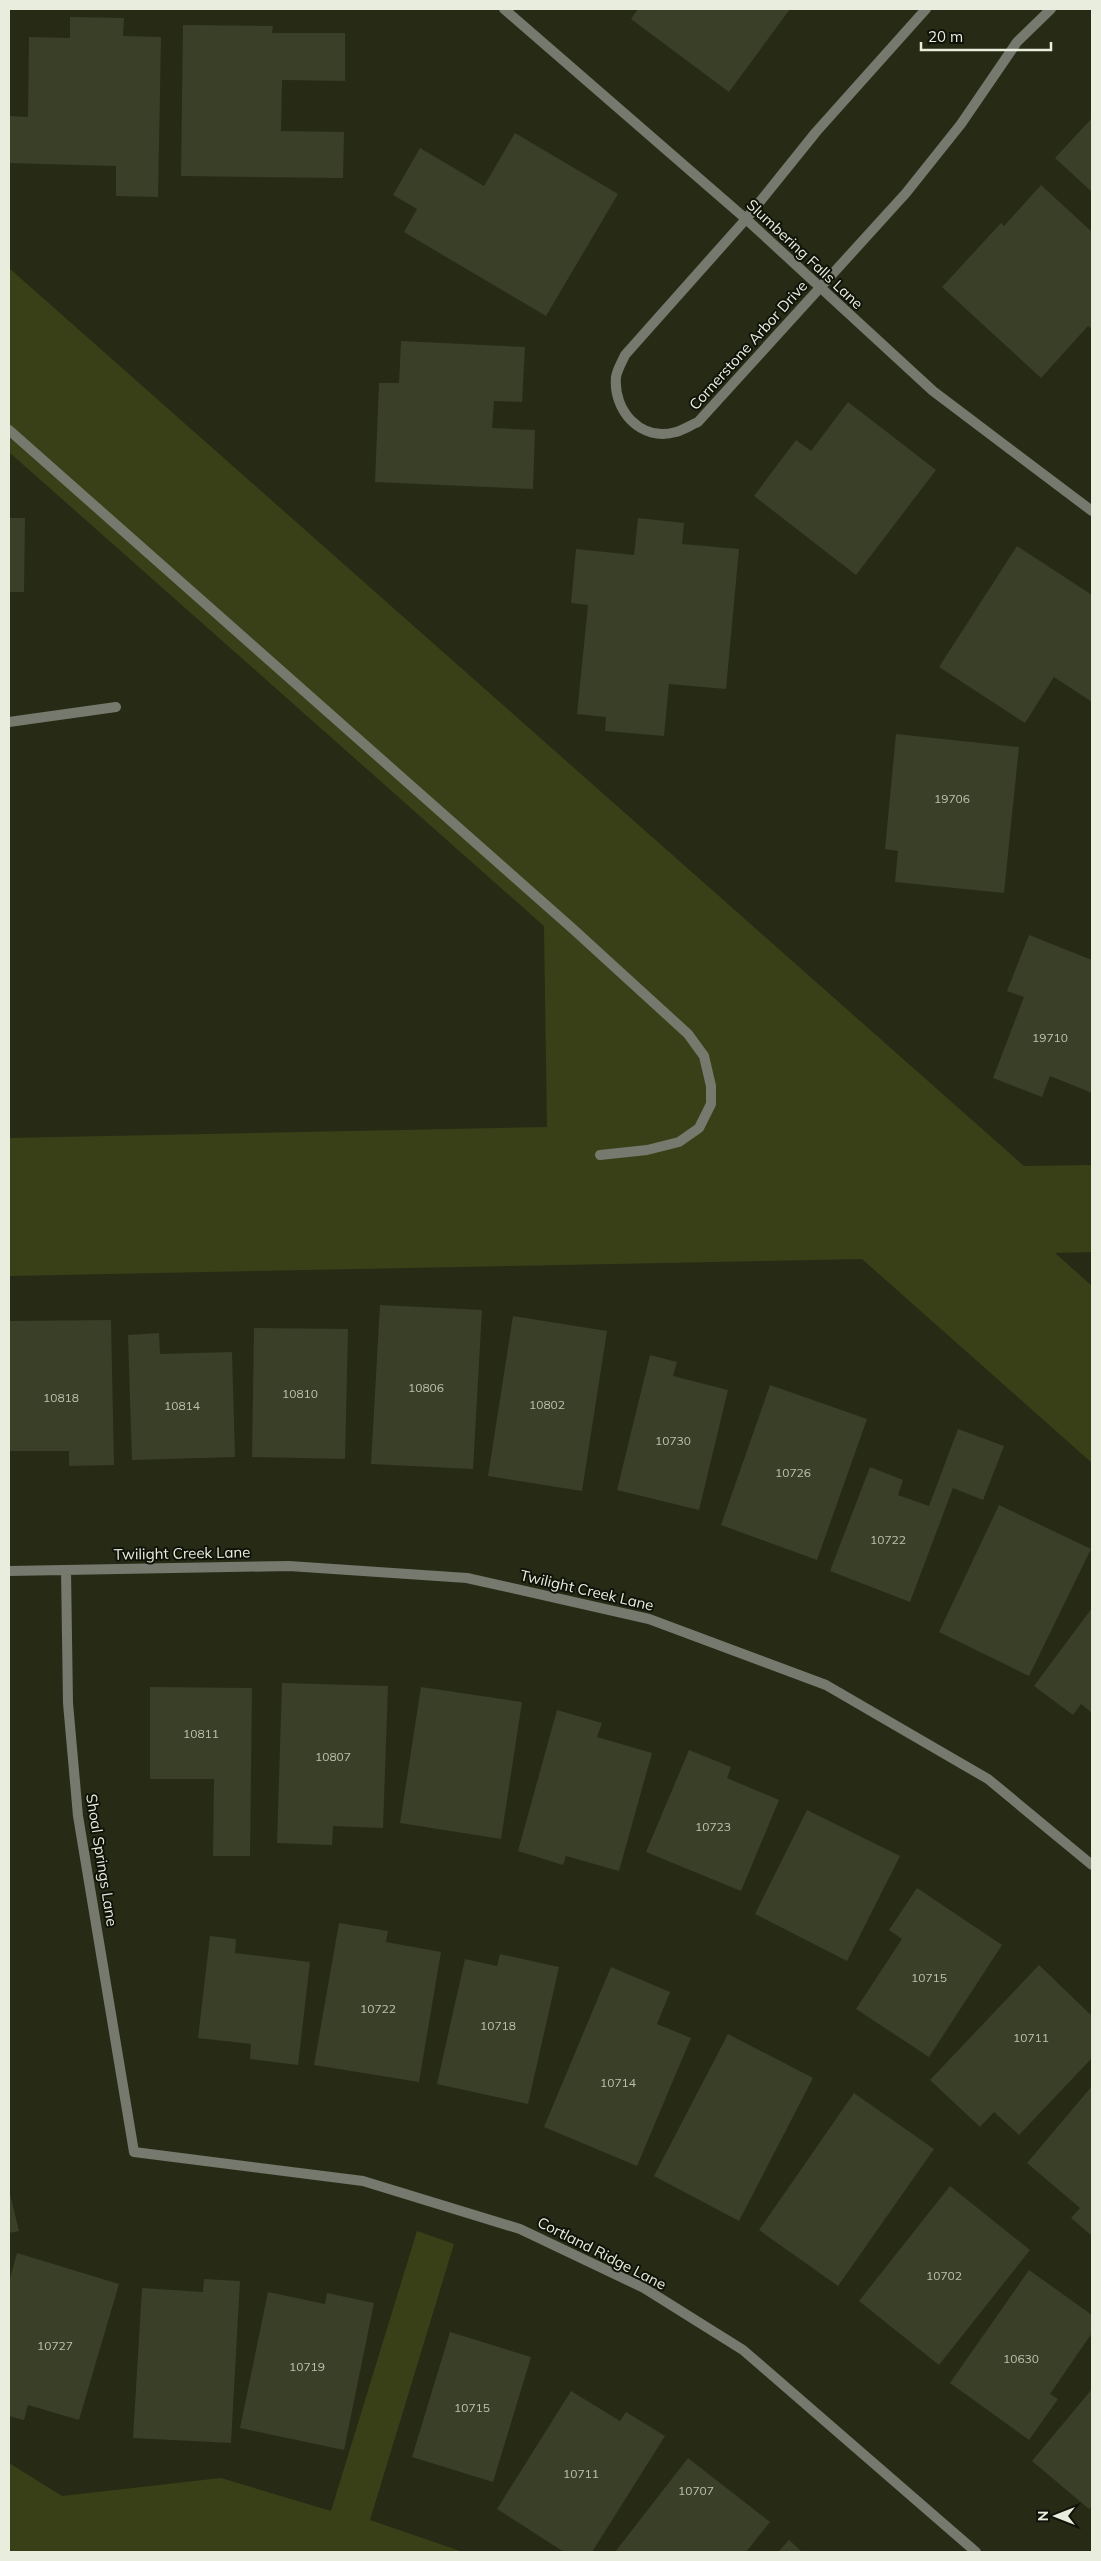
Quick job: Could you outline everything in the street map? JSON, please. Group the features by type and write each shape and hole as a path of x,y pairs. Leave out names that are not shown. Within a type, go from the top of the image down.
{"street":[{"name":"Slumbering Falls Lane","path":"504,9 746,219 819,289 933,392 1092,511"},
{"name":"Cornerstone Arbor Drive","path":"926,9 816,132 746,219 625,355 616,376 618,402 631,423 653,432 675,432 698,422 906,193 961,124 1017,42 1051,9"},
{"path":"9,430 573,929 688,1034 704,1056 711,1086 711,1104 699,1128 679,1142 647,1150 600,1155"},
{"path":"9,722 116,707"},
{"name":"Twilight Creek Lane","path":"9,1571 289,1566 467,1578 648,1619 826,1684 988,1779 1092,1865"},
{"name":"Shoal Springs Lane","path":"66,1570 68,1703 78,1816 134,2152"},
{"name":"Cortland Ridge Lane","path":"134,2152 364,2181 520,2229 644,2288 743,2350 976,2552"}],"green space":[{"path":"9,268 1024,1166 1092,1165 1092,1252 1055,1253 1092,1286 1092,1463 862,1259 9,1276 9,1138 547,1127 544,926 9,452"},
{"path":"417,2231 454,2244 370,2520 463,2552 9,2552 9,2463 62,2496 221,2478 331,2511"}],"building":[{"path":"638,9 790,9 729,92 631,19"},
{"path":"70,17 124,18 123,36 161,37 158,197 116,196 116,166 9,163 9,116 28,117 29,37 70,38"},
{"path":"183,25 273,26 272,33 345,33 345,81 282,80 281,131 344,132 343,178 181,176"},
{"path":"1092,118 1092,192 1055,158"},
{"path":"515,133 618,194 546,316 404,232 417,209 393,195 420,148 484,186"},
{"path":"1041,185 1092,232 1092,329 1088,326 1041,378 942,287 1001,223 1004,226"},
{"path":"401,341 525,347 522,402 494,401 492,428 535,430 533,489 375,482 379,383 399,383"},
{"path":"848,402 936,470 856,575 754,496 796,440 811,451"},
{"path":"9,518 25,518 24,592 9,592"},
{"path":"638,518 684,523 682,544 739,549 726,689 669,684 664,736 605,731 606,717 577,714 588,605 571,603 576,549 634,555"},
{"path":"1017,546 1092,595 1092,702 1054,677 1025,723 939,667"},
{"path":"896,734 1019,747 1004,893 895,882 898,851 885,849"},
{"path":"1029,935 1092,960 1092,1093 1050,1076 1042,1097 993,1078 1024,997 1007,991"},
{"path":"380,1305 482,1310 473,1469 371,1464"},
{"path":"513,1316 607,1331 582,1491 488,1476"},
{"path":"111,1320 114,1465 69,1466 69,1451 10,1451 9,1321"},
{"path":"254,1328 348,1329 345,1459 252,1457"},
{"path":"159,1333 160,1354 232,1352 235,1457 132,1460 128,1335"},
{"path":"650,1355 677,1362 673,1376 728,1390 699,1510 617,1490"},
{"path":"770,1385 867,1419 817,1560 721,1525"},
{"path":"958,1429 1004,1446 983,1500 953,1488 910,1602 830,1571 870,1467 903,1480 898,1495 929,1506"},
{"path":"999,1505 1091,1549 1029,1676 939,1632"},
{"path":"1092,1608 1092,1713 1081,1704 1073,1715 1034,1686"},
{"path":"282,1683 388,1686 383,1828 333,1826 332,1845 277,1843"},
{"path":"150,1687 252,1688 250,1856 213,1856 214,1779 150,1779"},
{"path":"421,1687 522,1702 501,1839 400,1823"},
{"path":"557,1710 602,1723 597,1737 652,1753 619,1871 566,1856 563,1865 518,1851"},
{"path":"689,1750 731,1767 727,1778 779,1800 741,1891 646,1852"},
{"path":"807,1810 900,1856 847,1961 755,1914"},
{"path":"917,1888 1002,1945 929,2057 856,2009 902,1939 889,1930"},
{"path":"339,1923 388,1931 386,1942 441,1952 419,2082 314,2065"},
{"path":"210,1936 236,1939 235,1953 310,1962 298,2065 250,2059 251,2044 198,2038"},
{"path":"500,1954 559,1967 528,2104 437,2084 465,1959 497,1966"},
{"path":"1039,1965 1092,2016 1092,2058 1019,2135 994,2112 980,2127 930,2080"},
{"path":"611,1967 670,1992 657,2024 691,2038 637,2166 544,2127"},
{"path":"728,2034 813,2078 739,2221 654,2176"},
{"path":"1092,2086 1092,2236 1071,2218 1080,2208 1027,2163"},
{"path":"854,2093 934,2149 838,2286 759,2230"},
{"path":"950,2186 1030,2250 939,2365 859,2301"},
{"path":"9,2190 19,2231 9,2233"},
{"path":"17,2253 119,2284 79,2420 28,2405 24,2420 9,2416 9,2282"},
{"path":"1029,2270 1092,2315 1092,2333 1050,2394 1058,2399 1029,2440 950,2383"},
{"path":"204,2279 240,2281 231,2443 133,2438 142,2288 203,2292"},
{"path":"268,2292 325,2304 327,2293 374,2303 344,2450 240,2428"},
{"path":"450,2332 531,2357 493,2482 412,2457"},
{"path":"1092,2389 1092,2506 1089,2509 1032,2461"},
{"path":"571,2391 620,2421 626,2412 665,2436 592,2552 564,2552 497,2509"},
{"path":"688,2458 770,2522 746,2552 615,2552"},
{"path":"789,2540 802,2552 778,2552"}]}
